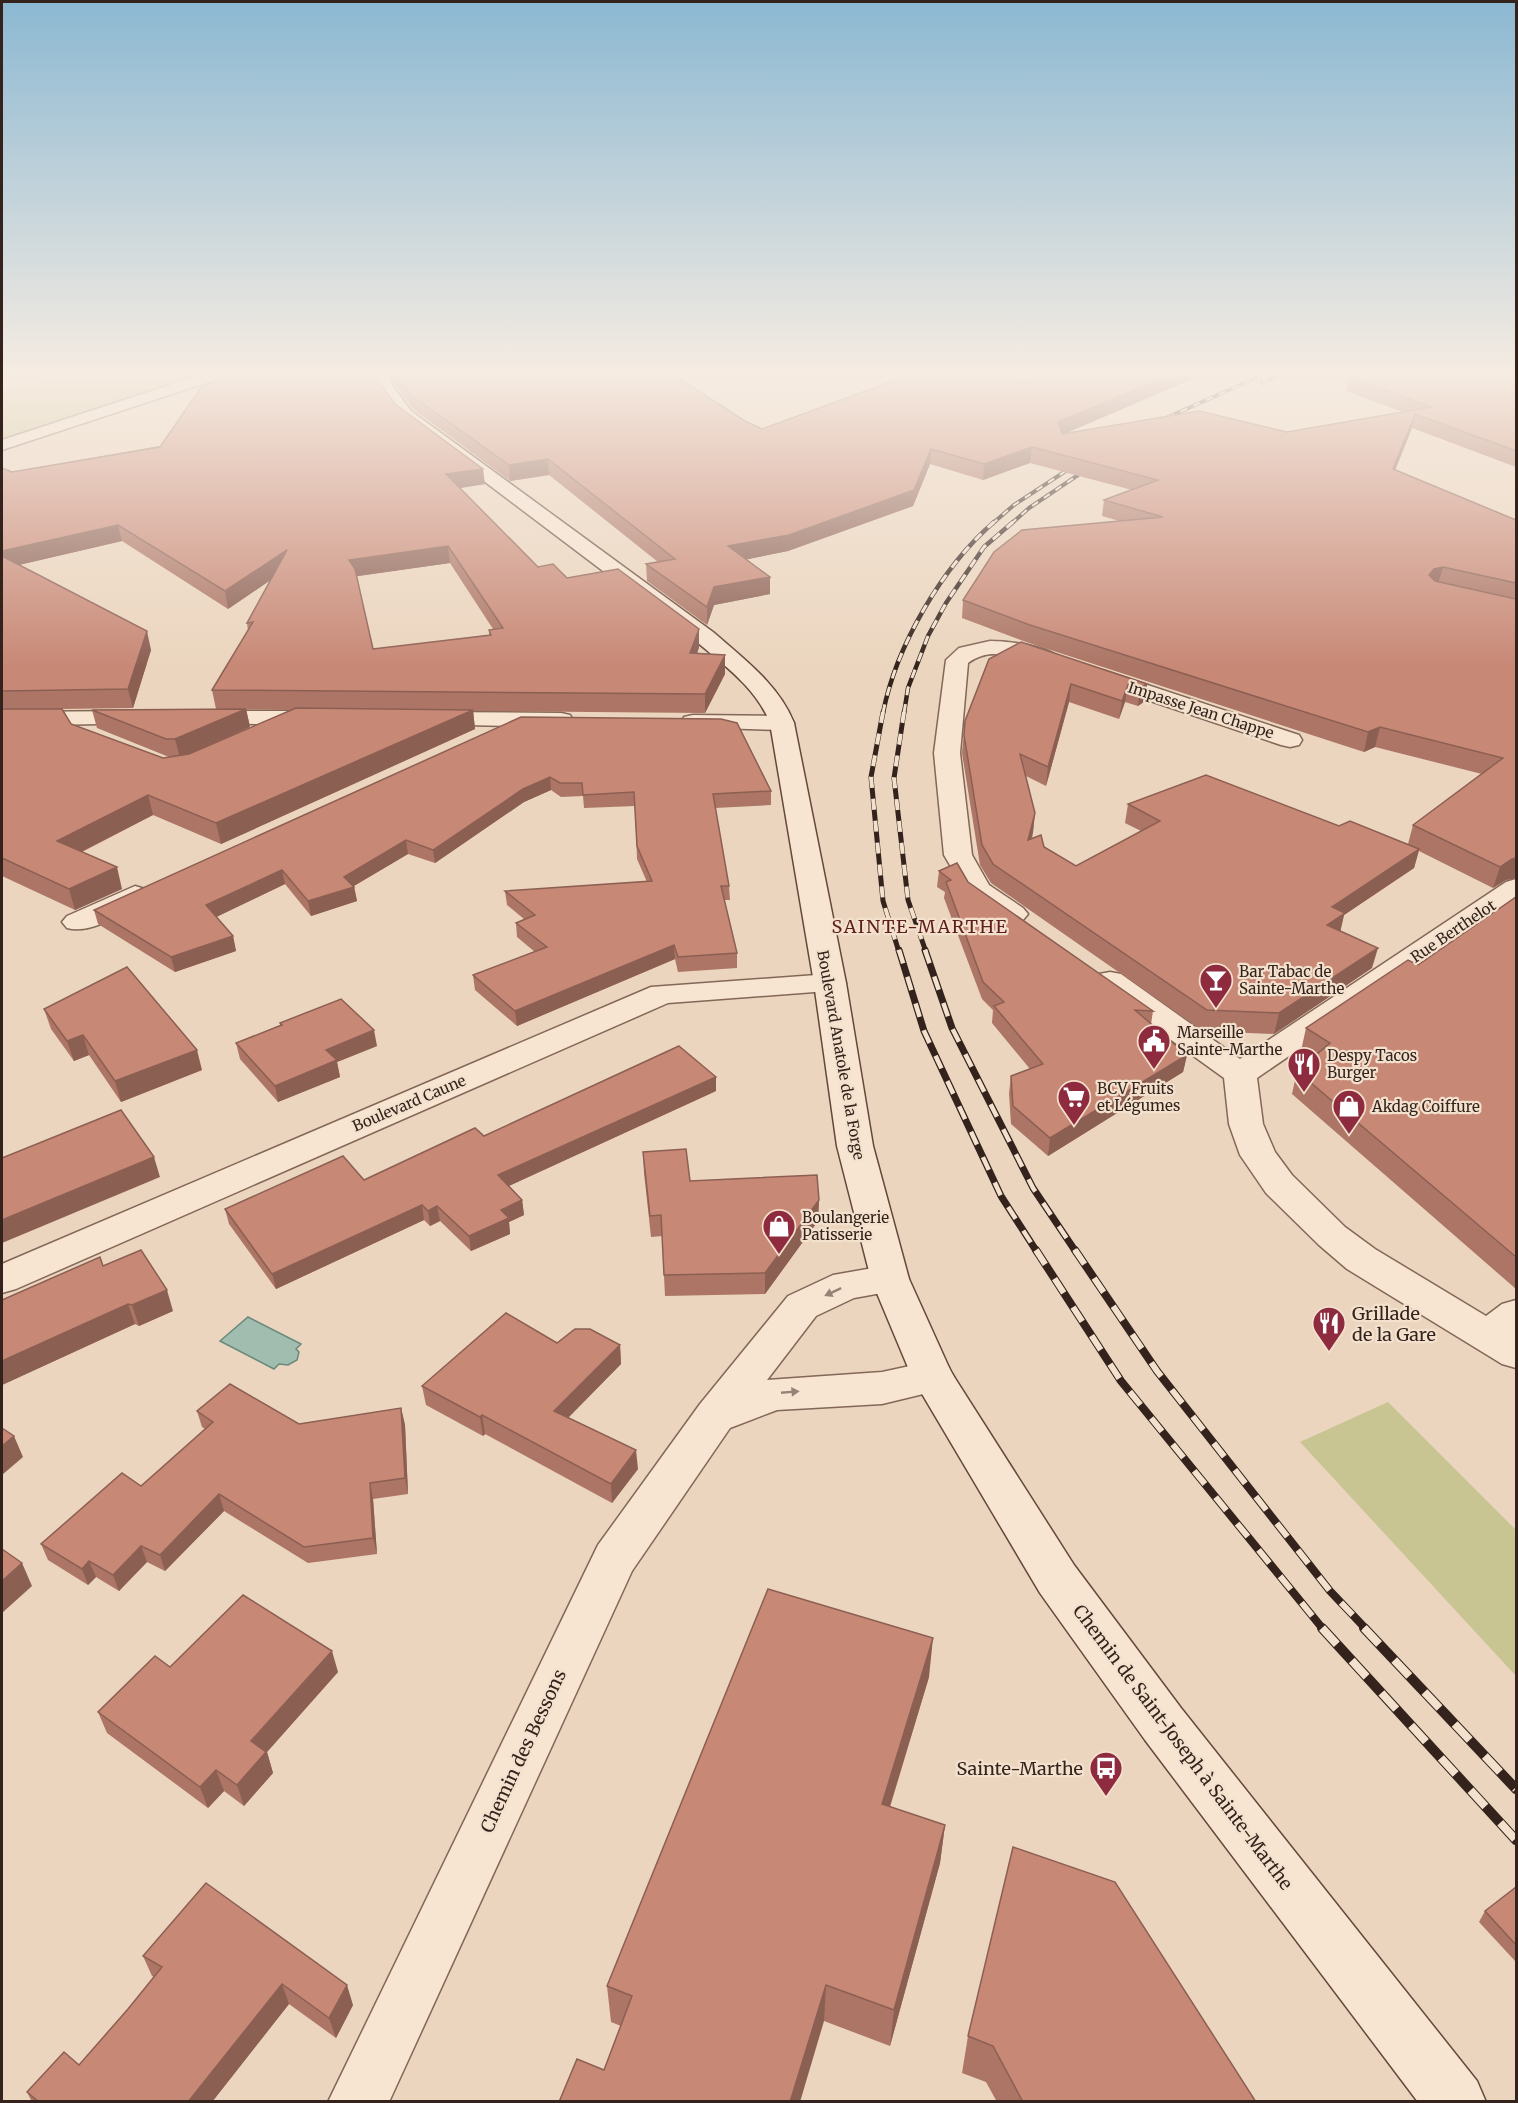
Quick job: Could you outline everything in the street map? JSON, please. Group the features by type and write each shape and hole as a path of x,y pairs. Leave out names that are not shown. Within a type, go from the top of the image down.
{"street":[{"name":"Boulevard Anatole de la Forge","path":"481,470 705,637 745,672 775,705 782,723 830,983 855,1146 890,1279 933,1377"},
{"name":"Impasse Jean Chappe","path":"1035,929 978,890 958,855 947,753 957,660 968,651 987,647 1020,650 1290,740"},
{"path":"76,717 86,736 105,743"},
{"path":"248,740 302,718"},
{"path":"2,719 336,718"},
{"path":"406,719 582,721"},
{"path":"468,745 522,720"},
{"path":"665,722 782,723"},
{"path":"77,922 153,888"},
{"name":"Rue Berthelot","path":"1240,1074 1516,888"},
{"path":"1093,969 1240,1074 1246,1124 1258,1155 1279,1184 1332,1236 1361,1258 1507,1334"},
{"name":"Boulevard Caune","path":"2,1279 662,994 830,983"},
{"name":"Chemin des Bessons","path":"357,2102 614,1559 715,1416 802,1306 847,1285 890,1279"},
{"path":"715,1416 774,1394 882,1388 933,1377"},
{"name":"Chemin de Saint-Joseph à Sainte-Marthe","path":"933,1377 1057,1579 1163,1724 1456,2102"}],"shaded area":[{"path":"248,1317 301,1344 296,1349 299,1352 297,1360 288,1365 279,1364 274,1369 220,1341"},
{"path":"1388,1402 1516,1530 1516,1676 1300,1442"}],"building":[{"path":"2,470 12,472 23,470 475,470 446,474 538,567 553,564 567,578 618,569 699,629 690,653 725,655 705,694 212,690 253,622 247,623 287,550 225,591 118,525 2,551","holes":["448,546 503,628 489,630 491,635 373,649 355,569 349,560"]},
{"path":"562,470 922,470 914,490 789,535 728,546 770,577 714,587 707,607 646,564 675,559"},
{"path":"1120,470 1396,470 1516,520 1516,583 1443,567 1434,569 1429,575 1435,581 1516,599 1516,858 1500,867 1413,825 1503,758 1380,727 1368,732 1030,625 963,600 994,552 1022,530 1163,517 1104,500 1158,480"},
{"path":"2,556 147,631 128,689 2,691"},
{"path":"1021,642 1147,684 1140,688 1128,685 1122,701 1071,684 1048,767 1020,754 1035,813 1028,840 1041,835 1044,847 1076,866 1160,821 1128,804 1206,775 1339,826 1350,821 1419,849 1332,907 1345,913 1327,925 1378,948 1279,1013 1207,1010 993,864 982,845 964,735 965,721 989,659"},
{"path":"296,708 473,710 216,823 148,795 57,841 117,867 69,889 2,858 2,709 62,709 71,724 163,758 189,754"},
{"path":"246,709 175,739 166,739 92,710"},
{"path":"521,717 721,719 737,723 771,791 713,794 729,886 721,886 737,953 678,957 674,945 515,1011 473,975 547,947 516,923 535,915 505,891 652,881 637,846 634,792 583,795 582,783 560,783 550,777 523,789 433,850 406,840 344,877 354,887 308,901 282,870 206,905 233,936 171,957 94,910"},
{"path":"957,863 968,882 1153,1011 1135,1010 1187,1055 1050,1138 1013,1106 1011,1076 1043,1064 994,1006 1004,1002 983,982 946,882 951,880 939,871"},
{"path":"1516,897 1516,1257 1297,1071 1330,1043 1306,1028 1408,960 1418,965"},
{"path":"127,967 197,1050 115,1081 83,1035 67,1041 44,1009"},
{"path":"341,999 374,1030 326,1050 337,1060 275,1086 236,1043 282,1025 280,1023"},
{"path":"679,1046 716,1077 498,1175 522,1200 501,1210 509,1218 469,1236 437,1206 428,1211 422,1205 272,1274 225,1209 343,1156 364,1180 475,1128 484,1136"},
{"path":"121,1110 154,1157 2,1220 2,1158"},
{"path":"686,1149 690,1181 817,1175 819,1200 765,1273 664,1275 661,1215 650,1216 643,1152"},
{"path":"141,1250 167,1290 132,1305 128,1304 2,1361 2,1300 100,1257 103,1266"},
{"path":"506,1313 557,1343 575,1329 590,1329 620,1345 554,1411 636,1450 611,1484 482,1415 480,1417 422,1386"},
{"path":"230,1384 299,1424 401,1408 405,1478 370,1483 373,1538 304,1547 219,1494 160,1555 141,1546 113,1575 89,1561 82,1569 41,1544 122,1473 141,1486 213,1422 197,1411"},
{"path":"2,1428 14,1436 2,1446"},
{"path":"2,1549 22,1563 2,1581"},
{"path":"768,1589 933,1638 882,1804 945,1825 894,2010 826,1985 790,2102 559,2102 577,2059 604,2070 632,1996 607,1986"},
{"path":"243,1595 332,1651 251,1741 266,1752 237,1785 216,1770 200,1787 98,1712 155,1656 170,1667"},
{"path":"1013,1847 1115,1882 1256,2102 1023,2102 993,2046 968,2036"},
{"path":"206,1883 347,1985 329,2018 282,1984 188,2102 39,2102 27,2092 64,2052 79,2065 162,1967 143,1956"},
{"path":"1516,1887 1516,1945 1485,1911"}],"railway":[{"path":"992,524 1014,505 1067,470"},
{"path":"1011,524 1029,508 1085,470"},
{"path":"883,713 889,687 899,661 924,609 957,561 994,522"},
{"path":"904,713 908,688 928,636 946,603 984,547 1013,522"},
{"path":"883,712 871,777 883,901 899,952"},
{"path":"904,712 894,778 908,900 926,952"},
{"path":"899,950 924,1031 1001,1196 1037,1252"},
{"path":"925,950 952,1028 1033,1188 1076,1252"},
{"path":"1036,1250 1121,1381 1323,1629"},
{"path":"1075,1250 1157,1371 1330,1591 1366,1629"},
{"path":"1322,1628 1516,1840"},
{"path":"1364,1628 1516,1789"}],"place":[{"name":"Bar Tabac de Sainte-Marthe","path":"1216,1009"},
{"name":"Marseille Sainte-Marthe","path":"1154,1070"},
{"name":"Despy Tacos Burger","path":"1304,1093"},
{"name":"BCV Fruits et Légumes","path":"1074,1126"},
{"name":"Akdag Coiffure","path":"1349,1135"},
{"name":"Boulangerie Patisserie","path":"779,1255"},
{"name":"Grillade de la Gare","path":"1329,1352"},
{"name":"Sainte-Marthe","path":"1106,1797"}],"district":[{"name":"SAINTE-MARTHE","path":"920,926"}]}
